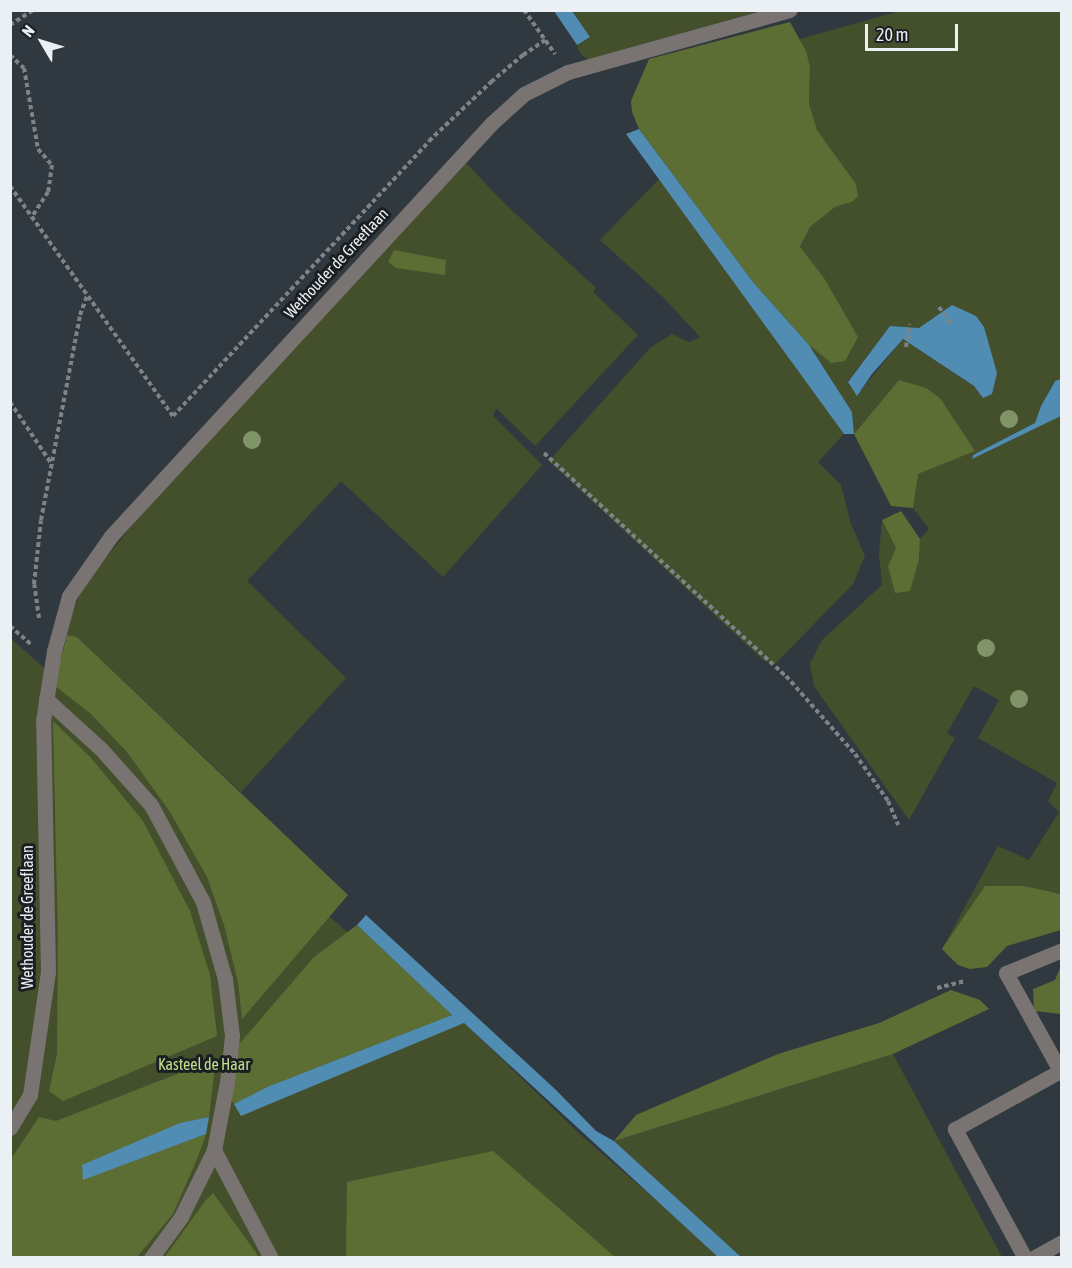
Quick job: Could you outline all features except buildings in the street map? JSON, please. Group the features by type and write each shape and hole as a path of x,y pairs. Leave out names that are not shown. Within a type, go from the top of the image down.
{"street":[{"name":"Wethouder de Greeflaan","path":"10,1128 30,1095 48,972 43,721 54,651 69,596 111,536 297,331 492,123 524,94 568,72 790,10"},
{"path":"46,699 101,749 151,805 203,902 225,979 232,1036 227,1082 214,1150 181,1217 151,1257"},
{"path":"1025,1257 955,1129 1061,1073 1006,973 1062,950"},
{"path":"214,1150 271,1257"},
{"path":"1033,1257 1062,1242"}],"path":[{"path":"10,25 33,10"},
{"path":"524,10 568,72"},
{"path":"10,186 173,416 429,141 490,82 522,55 545,40"},
{"path":"10,55 24,68 38,149 52,165 48,192 32,217"},
{"path":"54,651 37,613 34,584 41,520 51,463 80,315 88,295"},
{"path":"939,307 951,325"},
{"path":"906,348 910,324"},
{"path":"10,402 51,463"},
{"path":"544,453 786,676 855,753 888,801 898,825"},
{"path":"936,988 965,981"}],"green space":[{"path":"572,11 760,11 588,60 580,53 577,45 590,37"},
{"path":"900,11 1061,11 1061,379 1054,381 1035,423 973,455 972,459 1061,416 1061,894 1056,892 942,949 998,846 1029,860 1059,812 1048,801 1057,783 978,738 999,700 974,686 947,733 955,738 909,820 814,686 810,664 822,640 882,585 879,554 882,520 896,548 888,566 919,559 920,539 929,529 913,508 917,474 975,451 964,436 899,380 854,434 852,412 809,345 831,363 824,278 800,248 810,227 835,207 852,202 856,184 817,130 809,103 810,67 800,39","holes":["952,305 983,398 974,386 903,339 857,395 848,381 890,326 919,328"]},
{"path":"790,22 806,51 810,67 809,103 817,130 856,184 858,196 852,202 835,207 810,227 800,247 824,278 858,337 845,361 831,363 809,345 753,282 639,129 632,112 631,101 649,59"},
{"path":"466,163 505,204 596,288 593,292 638,335 535,446 496,408 493,416 542,465 443,577 341,481 247,581 346,678 241,792 77,637 67,635 71,616 83,586 147,507 322,315"},
{"path":"659,179 844,434 818,462 841,485 851,524 865,556 853,584 774,665 762,659 549,461 651,347 672,334 689,342 700,337 663,297 600,240"},
{"path":"394,250 446,260 445,275 396,268 388,262"},
{"path":"899,380 926,388 940,398 975,451 918,474 913,508 891,506 854,434"},
{"path":"901,511 920,539 919,559 910,591 895,593 888,566 896,548 882,520"},
{"path":"67,635 77,637 348,895 242,1019 238,982 224,925 207,877 170,812 127,752 91,714 54,685"},
{"name":"Kasteel de Haar","path":"10,638 455,1026 464,1023 583,1137 722,1257 11,1257"},
{"path":"53,721 92,759 143,821 190,911 210,975 217,1036 63,1101 49,1091 57,1054 58,938"},
{"path":"985,886 1023,886 1061,894 1061,930 1007,946 987,967 970,969 958,965 942,949"},
{"path":"357,925 452,1015 267,1087 234,1104 228,1096 234,1050 314,957"},
{"path":"1061,966 1061,1014 1034,1011 1033,989 1055,980"},
{"path":"951,990 980,1000 989,1009 893,1054 614,1141 636,1115 778,1054 879,1023"},
{"path":"893,1054 1002,1257 741,1257 614,1141"},
{"path":"216,1059 209,1117 180,1123 84,1179 206,1134 173,1214 137,1257 11,1258 11,1159 39,1117 56,1121"},
{"path":"493,1151 615,1257 346,1257 347,1182"},
{"path":"213,1193 259,1257 165,1257 205,1201"}],"water":[{"path":"554,11 572,11 590,37 577,45"},
{"path":"639,129 753,282 809,345 852,412 854,434 844,434 626,134"},
{"path":"952,305 976,316 984,327 997,373 992,394 983,398 974,386 903,339 872,374 857,396 848,382 890,326 919,328"},
{"path":"1061,379 1061,416 972,459 973,455 1035,423 1041,406 1055,381"},
{"path":"366,915 556,1090 596,1131 614,1141 741,1257 718,1257 464,1023 241,1116 234,1104 267,1087 452,1015 357,925"},
{"path":"209,1117 206,1134 83,1180 82,1165 180,1123"}]}
